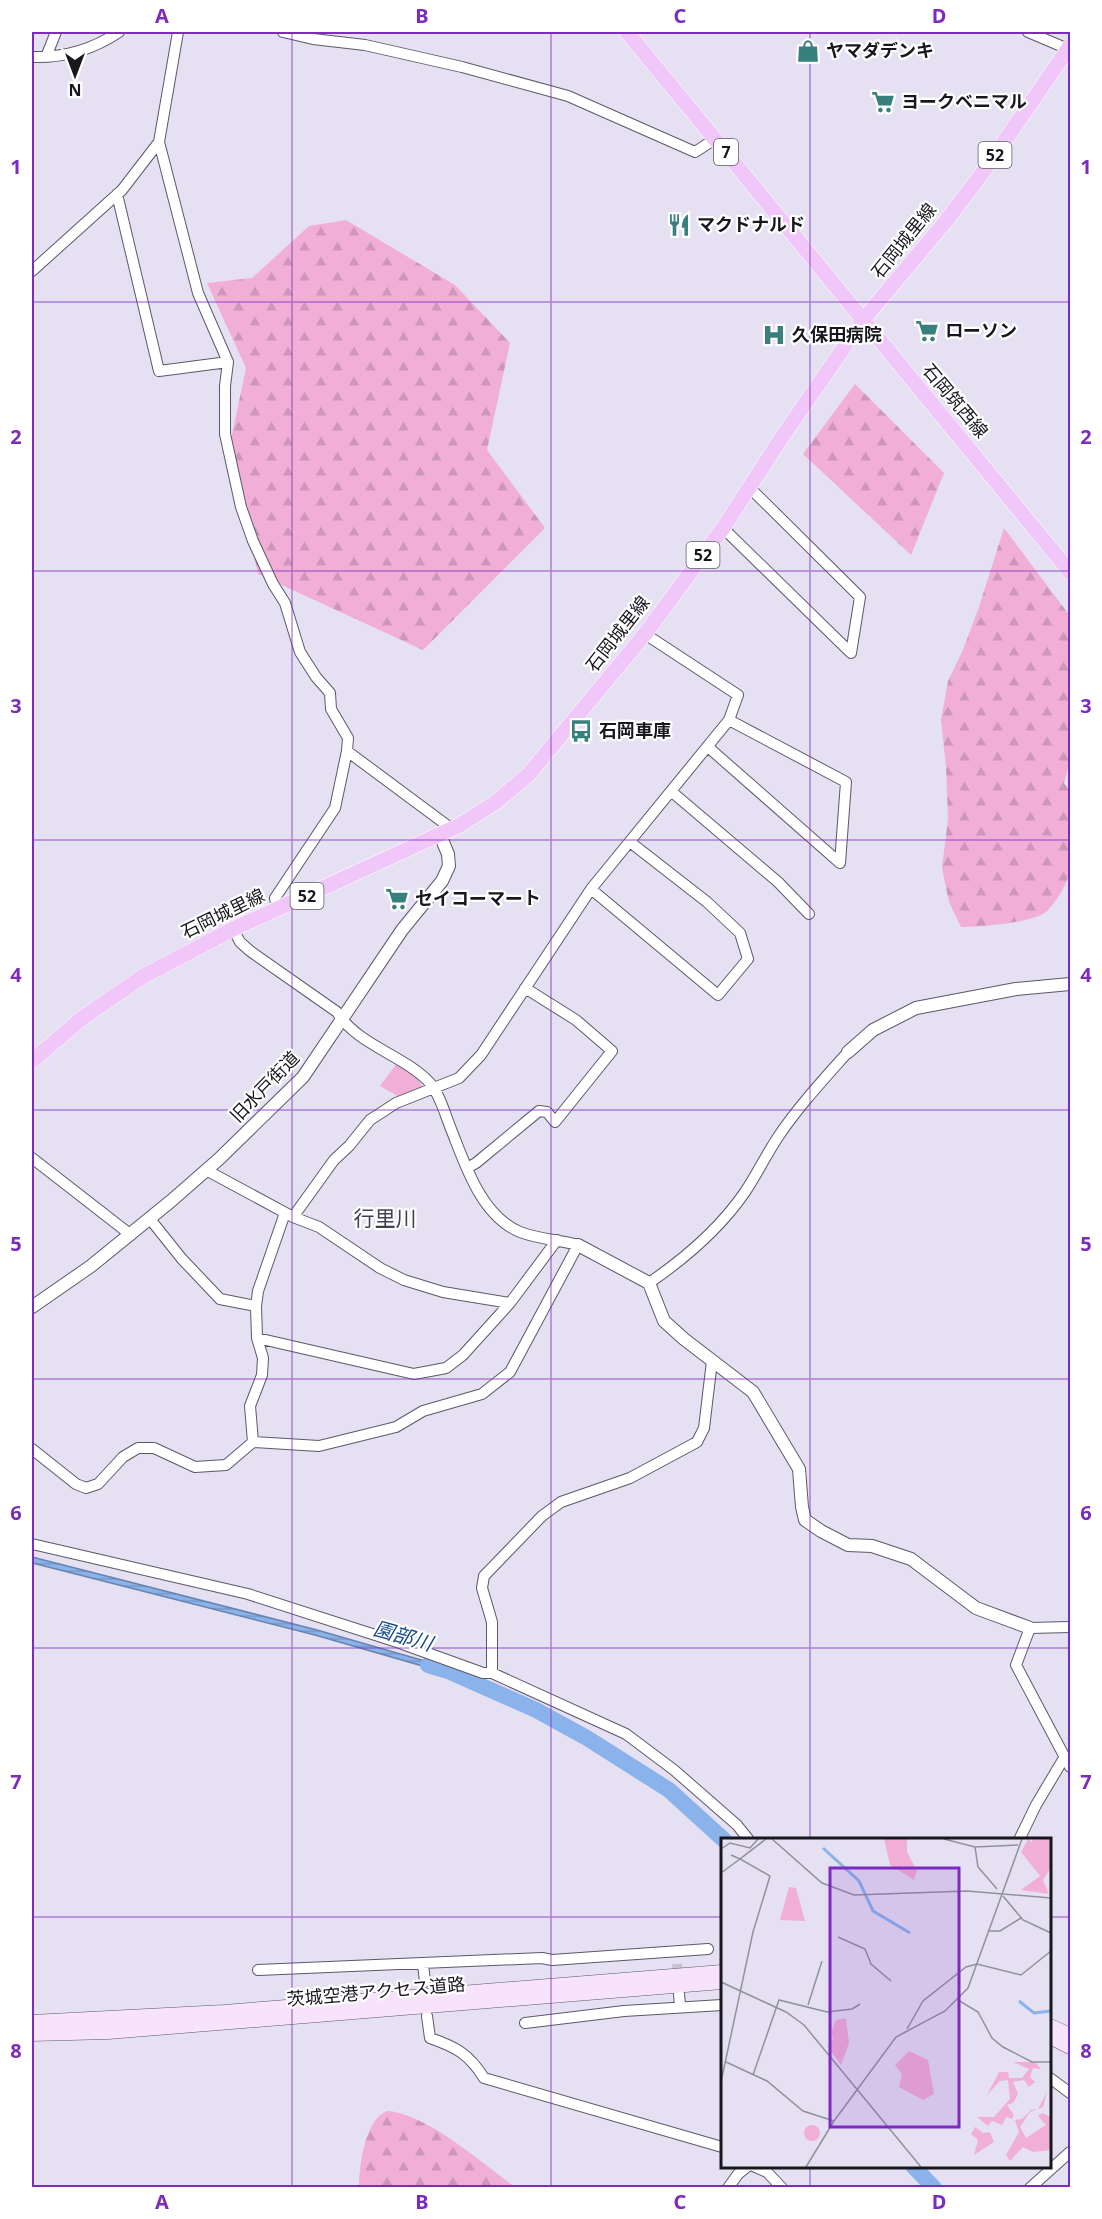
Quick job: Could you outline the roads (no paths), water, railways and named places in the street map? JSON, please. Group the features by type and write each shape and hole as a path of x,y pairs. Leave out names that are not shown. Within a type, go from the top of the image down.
{"main road":[{"name":"石岡筑西線","path":"627,32 1071,572"},
{"name":"石岡城里線","path":"32,1061 81,1019 141,977 233,929 446,832 496,802 537,766 645,634 723,528 782,437 863,320 946,221 1070,48"},
{"name":"茨城空港アクセス道路","path":"32,2022 224,2012 721,1972"},
{"name":"茨城空港アクセス道路","path":"32,2034 108,2032 721,1982"},
{"path":"1051,2026 1071,2035"},
{"path":"1051,2037 1071,2047"}],"street":[{"path":"46,57 56,32"},
{"path":"32,57 77,53 104,42 119,32"},
{"path":"178,32 159,142 198,293 228,362 225,386 225,434 241,507 253,541 273,584 285,603 300,652 316,677 330,693 331,709 348,738 335,808 275,898 277,909"},
{"path":"283,32 313,39 365,45 568,96 695,152 715,139"},
{"path":"1028,32 1070,48"},
{"path":"32,271 117,194 159,142"},
{"path":"117,194 159,371 228,362"},
{"path":"723,528 851,653 860,597 750,488"},
{"path":"253,1442 250,1406 262,1375 263,1358 257,1338 258,1291 289,1215 370,1120 396,1102 459,1078 481,1055 591,889 729,720 738,695 645,634"},
{"path":"708,747 840,863 846,782 729,720"},
{"path":"347,751 446,832"},
{"path":"672,792 778,882 809,914"},
{"name":"旧水戸街道","path":"32,1307 150,1219 206,1170 303,1077 402,930 442,881 449,866 446,832"},
{"path":"591,889 718,995 748,959 740,933 707,902 630,842"},
{"path":"233,929 240,942 250,951 337,1012 342,1021 366,1039 422,1074 434,1088 476,1191 497,1216 519,1232 578,1245 649,1283 664,1321 753,1392 799,1469 805,1520 821,1532 848,1545 872,1546 911,1559 976,1608 1030,1628 1071,1627"},
{"path":"649,1283 669,1270 717,1226 744,1194 779,1136 823,1080 848,1052 873,1030 916,1008 1016,989 1071,984"},
{"path":"467,1168 539,1111 547,1112 555,1122 612,1052 576,1020 525,988"},
{"path":"32,1158 131,1235"},
{"path":"206,1170 289,1215 319,1227 380,1268 404,1280 443,1292 510,1303"},
{"path":"150,1219 182,1259 220,1299 256,1306"},
{"path":"257,1338 414,1374 437,1372 463,1355 510,1303 557,1240"},
{"path":"32,1449 76,1484 86,1488 98,1484 123,1457 138,1448 154,1448 195,1467 226,1465 253,1442 320,1446 396,1427 423,1411 482,1394 510,1372 578,1245"},
{"path":"492,1674 492,1622 482,1588 484,1576 542,1516 561,1502 630,1479 697,1442 704,1428 712,1361"},
{"path":"32,1544 248,1594 397,1642 483,1673 492,1674 626,1734 674,1770 748,1838"},
{"path":"1020,1838 1036,1805 1067,1762 1016,1665 1030,1628"},
{"path":"258,1970 542,1958 552,1960 708,1949"},
{"path":"676,1951 677,1964"},
{"path":"423,1964 425,1982"},
{"path":"679,1994 680,2006"},
{"path":"525,2023 624,2010 721,2005"},
{"path":"427,2016 430,2038 470,2058 484,2078 721,2146"},
{"path":"1051,2079 1071,2093"},
{"path":"1030,2187 1071,2152"},
{"path":"728,2187 746,2168"},
{"path":"757,2168 766,2172 782,2187"}],"water":[{"path":"32,1557 317,1630 449,1668 447,1673 315,1635 32,1563"}],"waterway":[{"name":"園部川","path":"428,1665 448,1671 536,1710 587,1738 669,1790 722,1838"},
{"name":"園部川","path":"915,2168 934,2188"}],"tunnel":[{"path":"677,1964 678,1981"}],"place":[{"name":"ヤマダデンキ","path":"808,51"},
{"name":"ヨークベニマル","path":"883,102"},
{"name":"マクドナルド","path":"679,225"},
{"name":"ローソン","path":"927,331"},
{"name":"久保田病院","path":"774,335"},
{"name":"石岡車庫","path":"581,731"},
{"name":"セイコーマート","path":"397,899"}],"district":[{"name":"行里川","path":"385,1219"}]}
